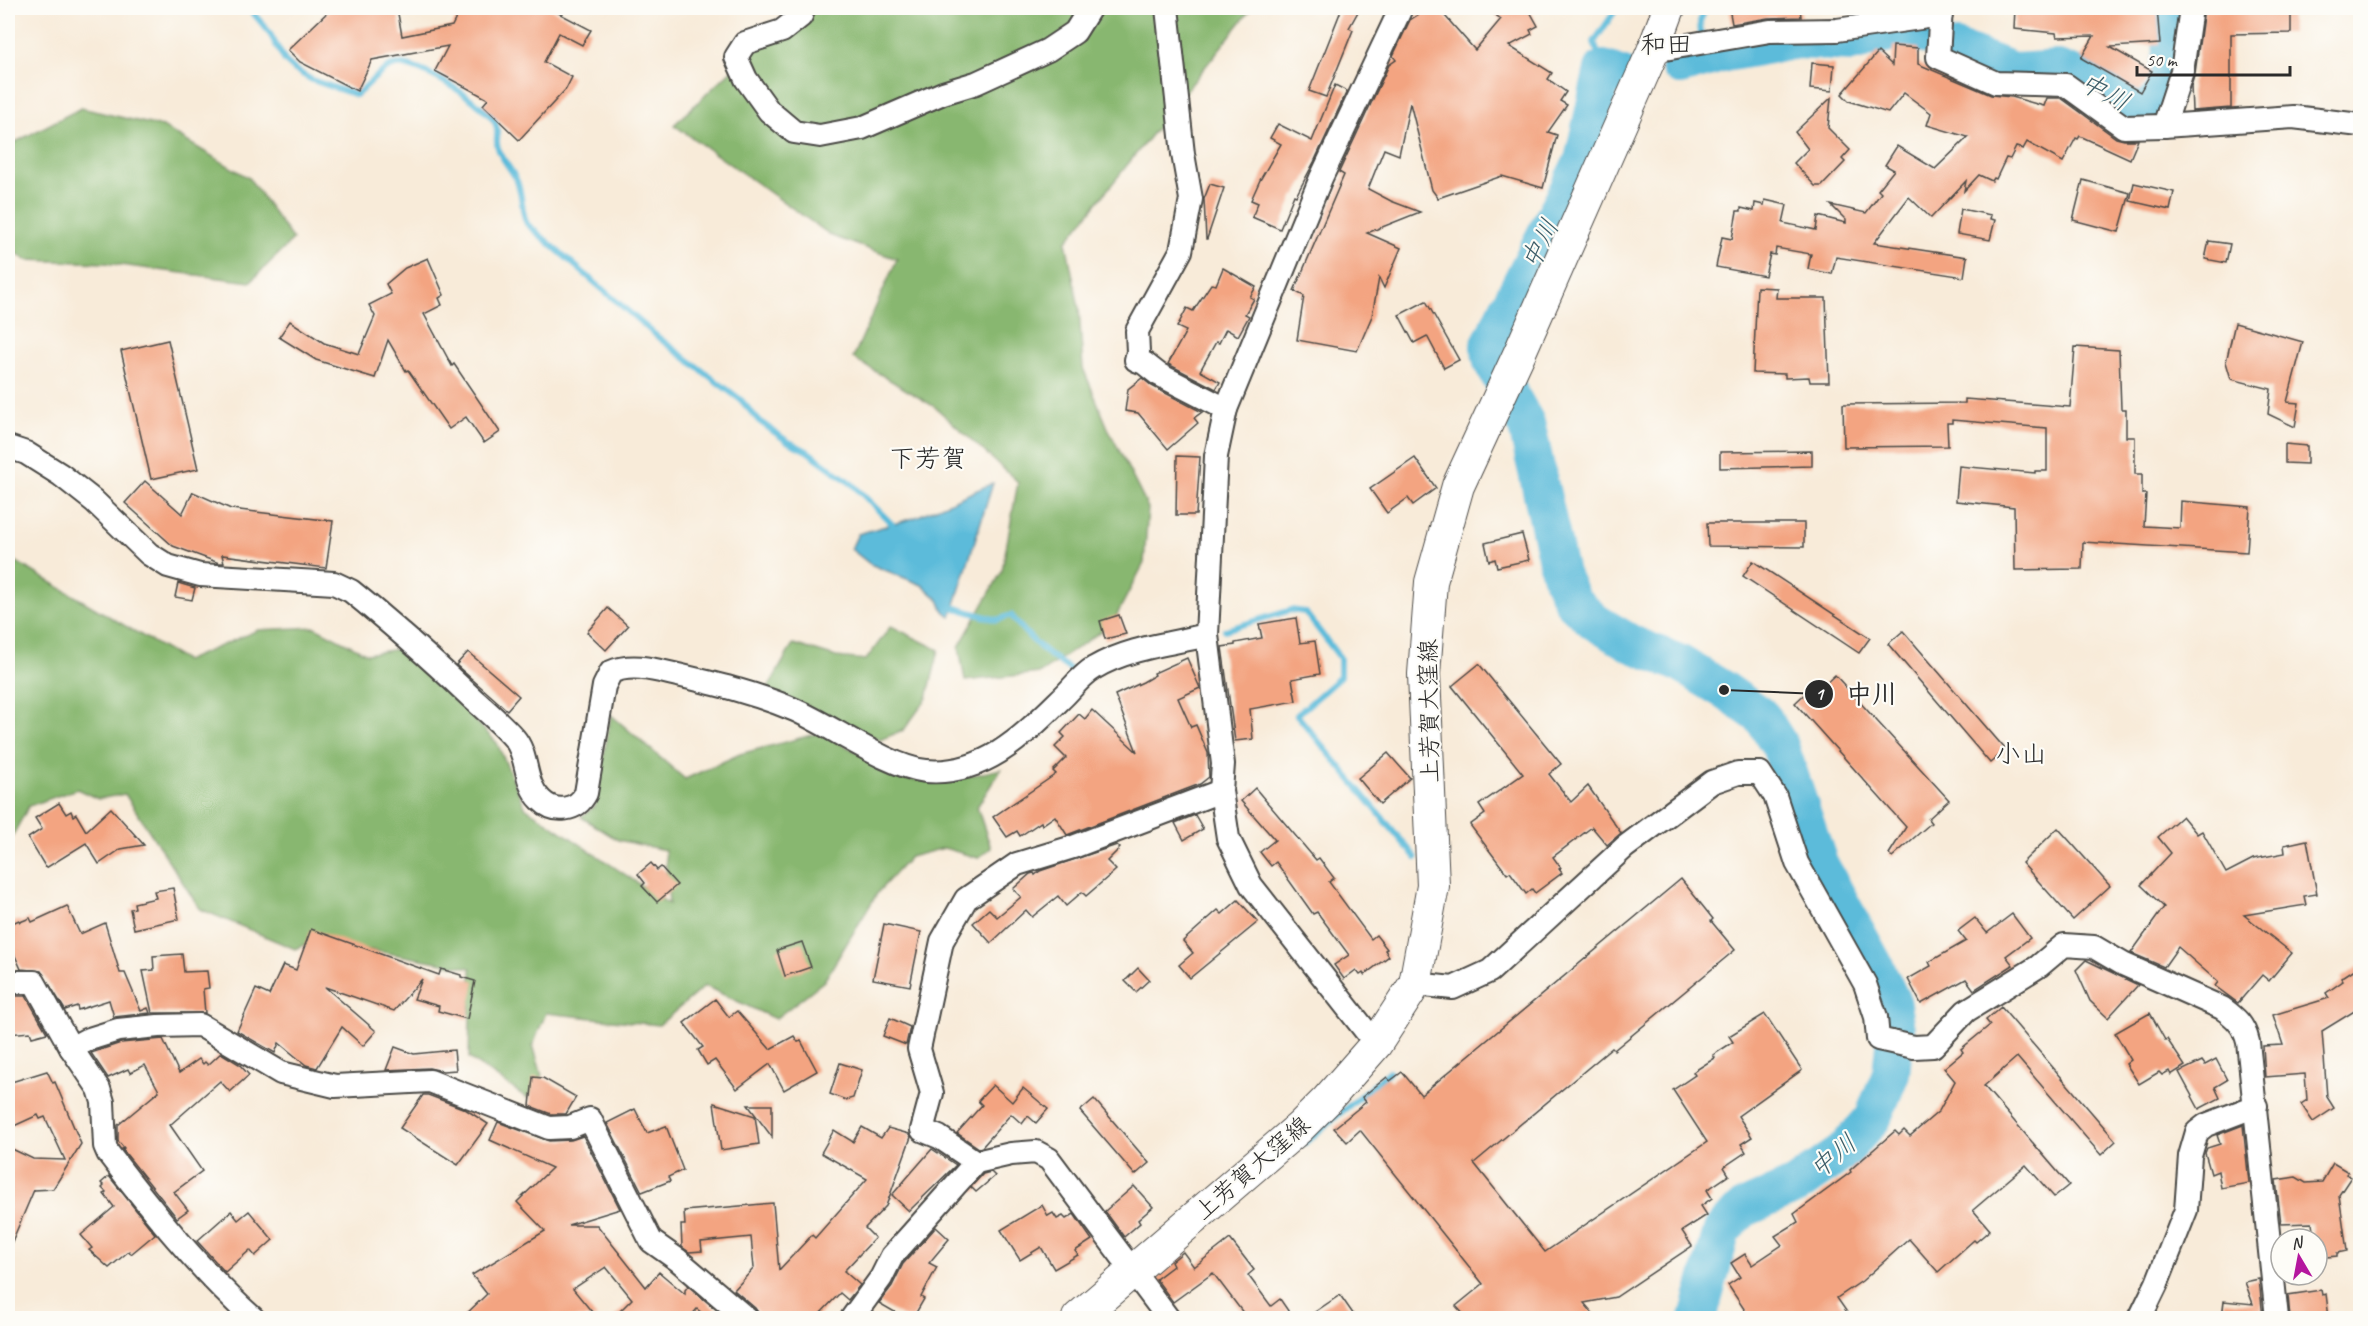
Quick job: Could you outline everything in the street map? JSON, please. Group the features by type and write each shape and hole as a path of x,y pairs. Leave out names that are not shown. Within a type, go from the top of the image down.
{"main road":[{"name":"上芳賀大窪線","path":"1078,1318 1300,1127 1376,1044 1414,984 1433,886 1424,674 1431,582 1458,486 1520,352 1670,8"}],"street":[{"path":"804,8 801,16 782,31 745,43 736,57 746,78 769,111 794,132 820,136 862,128 1048,50 1075,32 1090,8"},
{"path":"1167,8 1183,154 1191,199 1181,251 1135,335 1138,352 1136,360 1226,409"},
{"path":"1376,1044 1251,885 1228,838 1221,791 1223,764 1207,635 1216,456 1226,409 1321,178 1401,8"},
{"path":"2164,126 2182,71 2191,8"},
{"path":"1653,51 1770,31 1837,30 1941,11 1938,57 1996,83 2066,85 2124,127 2293,117 2361,125"},
{"path":"8,447 26,453 61,475 94,501 149,554 168,566 200,575 334,583 351,591 443,670 516,739 532,789 546,804 565,809 582,801 586,793 604,686 611,672 621,667 663,672 747,692 795,710 901,765 926,771 979,764 1020,739 1091,670 1110,659 1207,635"},
{"path":"1414,984 1453,988 1490,971 1625,847 1712,782 1738,773 1760,774 1775,796 1797,863 1865,984 1876,1017 1878,1039 1894,1043 1933,1046 1966,1011 2039,966 2064,945 2094,947 2123,964 2222,1008 2235,1017 2245,1029 2248,1042 2277,1318"},
{"path":"976,1162 939,1137 922,1130 932,1093 919,1049 942,940 966,899 1017,864 1073,847 1221,791"},
{"path":"8,982 34,982 76,1045 101,1095 107,1151 141,1196 233,1301 253,1318"},
{"path":"76,1045 118,1030 200,1025 281,1073 334,1086 430,1081 549,1128 570,1127 591,1119 651,1241 678,1260 746,1318"},
{"path":"2139,1318 2157,1283 2186,1210 2190,1156 2197,1132 2206,1125 2256,1106"},
{"path":"852,1318 881,1278 892,1256 976,1162 1011,1154 1036,1152 1049,1159 1168,1318"}],"green space":[{"path":"797,8 1252,8 1066,242 1079,308 1083,368 1108,428 1148,508 1144,563 1112,624 1040,673 965,681 959,647 1002,571 1018,482 935,407 853,358 897,259 832,236 674,125"},
{"path":"81,108 163,127 249,178 293,240 250,282 105,263 26,260 8,247 8,146"},
{"path":"8,557 185,661 258,630 315,627 367,654 404,648 497,743 525,807 669,904 665,850 618,840 581,817 595,806 611,715 685,779 740,754 819,733 886,766 903,779 942,782 1001,769 977,807 991,848 978,858 944,848 910,857 878,892 824,981 775,1019 705,986 659,1025 546,1013 533,1045 542,1076 527,1098 469,1058 471,968 315,940 295,949 200,909 125,794 98,799 77,789 29,806 8,844"},
{"path":"891,626 939,650 927,698 904,730 880,740 767,690 793,644 836,657 866,660"}],"water":[{"path":"993,483 951,617 944,611 939,600 922,585 870,564 851,549 858,534 914,518"}],"building":[{"path":"332,8 397,8 402,36 452,26 461,8 549,8 591,30 582,45 559,33 544,62 572,77 566,89 519,140 483,105 488,99 435,71 448,46 372,60 357,91 300,62 288,50"},
{"path":"1342,8 1360,8 1349,28 1353,30 1326,97 1309,91"},
{"path":"1414,8 1438,8 1475,50 1501,19 1485,8 1528,8 1538,26 1530,30 1532,34 1509,46 1552,73 1548,79 1566,92 1560,101 1567,105 1548,132 1557,135 1543,188 1502,176 1438,198 1432,190 1410,103 1399,155 1384,149 1368,189 1420,212 1367,233 1401,248 1384,288 1379,278 1372,316 1357,351 1297,340 1304,296 1294,291 1344,175 1339,172 1389,65 1396,60 1393,56 1410,20 1419,14"},
{"path":"1729,8 1800,8 1801,17 1768,18 1732,24"},
{"path":"2015,8 2157,8 2160,44 2110,47 2152,71 2140,92 2081,58 2094,36 2057,37 2056,33 2014,29"},
{"path":"2238,8 2291,8 2291,33 2231,34 2231,108 2192,111 2191,86 2204,9 2238,10"},
{"path":"1893,46 1918,48 1918,64 1991,95 2012,97 2044,106 2047,98 2061,98 2116,138 2138,140 2130,159 2080,136 2076,138 2063,162 2027,142 2023,149 2016,147 2010,159 2006,158 1996,179 1992,181 1979,175 1964,191 1966,181 1931,218 1909,197 1874,243 1967,257 1964,277 1836,257 1832,274 1808,269 1811,254 1776,248 1775,255 1770,254 1765,276 1716,267 1722,237 1732,239 1737,211 1741,211 1741,208 1754,211 1755,203 1764,205 1765,200 1787,205 1783,223 1816,230 1818,216 1846,223 1846,220 1831,205 1866,213 1881,193 1878,190 1894,170 1885,165 1897,146 1935,169 1968,137 1927,125 1931,113 1904,93 1888,113 1849,101 1842,94 1878,52 1892,65"},
{"path":"1812,63 1834,65 1832,91 1810,89"},
{"path":"1335,85 1347,91 1314,162 1296,196 1294,195 1280,229 1252,217 1258,203 1251,200 1281,144 1270,138 1278,124 1312,141"},
{"path":"1831,98 1828,128 1850,150 1842,159 1845,162 1822,186 1815,186 1794,163 1808,149 1795,132"},
{"path":"2083,180 2130,193 2119,232 2073,220"},
{"path":"2134,183 2174,192 2170,210 2130,201"},
{"path":"1210,184 1224,188 1206,239 1204,199"},
{"path":"1961,209 1991,215 1990,219 1995,220 1990,240 1957,234"},
{"path":"2209,241 2230,244 2226,263 2205,259"},
{"path":"428,258 444,295 439,298 442,305 424,314 452,366 454,364 500,432 484,443 466,417 449,429 408,370 406,371 388,340 375,378 316,360 279,337 290,321 324,343 359,354 375,316 369,305 391,294 386,284 405,268"},
{"path":"1223,268 1256,287 1250,297 1254,299 1245,314 1249,316 1238,336 1226,329 1200,371 1220,382 1216,389 1168,364 1186,331 1177,327 1187,308 1193,311 1211,284 1216,285"},
{"path":"1757,287 1777,288 1776,298 1826,298 1829,382 1810,382 1809,377 1785,378 1785,374 1753,373"},
{"path":"1426,301 1459,360 1444,368 1427,336 1414,343 1399,315"},
{"path":"2235,323 2303,342 2287,402 2299,403 2295,427 2268,414 2271,389 2231,379 2226,362"},
{"path":"168,340 198,469 151,479 121,351"},
{"path":"2075,347 2119,350 2121,409 2126,409 2126,437 2135,437 2135,474 2142,474 2142,494 2146,494 2144,526 2180,528 2181,501 2250,507 2247,552 2083,542 2082,569 2015,570 2014,507 1956,501 1959,466 2035,473 2035,471 2047,471 2047,428 1952,420 1952,423 1947,423 1948,446 1844,447 1843,404 1965,403 1965,399 2070,407"},
{"path":"1142,378 1152,386 1202,412 1194,418 1198,423 1168,449 1138,413 1125,411 1128,389"},
{"path":"2285,444 2307,446 2307,464 2285,463"},
{"path":"1812,451 1812,466 1720,468 1720,452"},
{"path":"1177,456 1200,457 1196,515 1176,515"},
{"path":"1415,458 1436,488 1413,505 1408,498 1387,513 1370,489"},
{"path":"145,481 182,514 193,492 231,509 333,521 326,568 222,555 224,563 219,563 173,546 125,503"},
{"path":"1707,523 1804,523 1804,547 1708,546"},
{"path":"1522,534 1529,560 1497,567 1495,559 1489,561 1485,543"},
{"path":"1753,561 1870,638 1859,653 1743,576"},
{"path":"178,583 195,588 192,600 175,597"},
{"path":"608,608 628,626 606,650 587,632"},
{"path":"1119,615 1126,634 1105,639 1100,621"},
{"path":"1296,618 1300,643 1315,641 1320,674 1292,679 1296,701 1250,709 1253,739 1235,741 1222,647 1262,638 1259,624"},
{"path":"1903,631 2006,750 1990,763 1888,644"},
{"path":"468,652 519,696 507,710 456,665"},
{"path":"1187,658 1200,688 1178,698 1191,727 1196,725 1208,753 1209,777 1200,784 1067,835 1055,816 1020,836 1017,831 1007,837 993,817 1056,774 1053,771 1066,758 1055,747 1065,737 1061,733 1079,714 1085,719 1092,710 1137,752 1115,695"},
{"path":"1479,664 1561,764 1549,774 1571,802 1588,786 1621,833 1607,845 1592,827 1553,857 1562,873 1535,893 1532,889 1526,894 1510,872 1507,874 1470,825 1485,814 1479,805 1523,774 1452,686"},
{"path":"1835,675 1949,800 1928,819 1931,823 1892,857 1889,854 1906,827 1795,703 1811,688 1815,693"},
{"path":"1388,753 1410,778 1380,804 1358,778"},
{"path":"1255,788 1316,860 1319,858 1334,878 1329,882 1371,939 1376,935 1387,949 1385,950 1389,956 1364,975 1363,973 1360,975 1356,970 1344,979 1334,965 1349,955 1317,912 1313,914 1276,862 1271,866 1260,852 1275,840 1241,801"},
{"path":"59,803 66,814 71,811 73,816 76,814 86,831 111,808 144,845 121,849 99,864 86,843 46,868 28,838 42,829 35,818"},
{"path":"1195,815 1203,829 1184,840 1175,823"},
{"path":"2182,816 2197,834 2202,831 2226,873 2253,859 2285,853 2284,845 2307,840 2317,894 2304,896 2306,905 2244,915 2292,953 2269,981 2262,975 2238,1003 2215,986 2218,982 2178,947 2164,967 2131,953 2164,907 2141,885 2171,853 2158,837"},
{"path":"2058,828 2110,886 2073,920 2022,863"},
{"path":"1117,845 1120,848 1107,861 1116,870 1086,896 1082,892 1066,906 1058,896 1032,917 1026,910 991,943 973,923 989,909 997,917 1021,897 1013,889 1030,874 1035,875 1040,871"},
{"path":"651,863 657,870 661,867 677,885 657,902 642,886 645,883 638,874"},
{"path":"1681,879 1735,950 1614,1050 1612,1048 1474,1163 1545,1252 1707,1142 1673,1090 1695,1075 1693,1072 1715,1058 1713,1055 1733,1042 1729,1036 1765,1014 1802,1070 1738,1116 1752,1137 1741,1144 1746,1152 1724,1167 1729,1175 1707,1190 1712,1198 1701,1206 1707,1215 1682,1231 1692,1246 1616,1297 1584,1303 1597,1318 1467,1318 1456,1306 1483,1284 1360,1130 1347,1142 1334,1128 1366,1102 1362,1097 1387,1077 1390,1081 1402,1072 1421,1095"},
{"path":"173,888 179,919 134,929 130,909 135,908 134,903 156,898 154,891"},
{"path":"1238,900 1258,922 1190,978 1179,965 1193,953 1183,941 1218,910 1222,914"},
{"path":"67,906 80,934 105,923 120,973 125,973 141,1011 148,1008 150,1013 114,1017 109,1000 78,1010 77,1006 65,1010 41,971 21,969 8,940 8,925 30,918 32,922"},
{"path":"2012,914 2030,938 2006,956 2013,965 1974,990 1966,979 1921,1004 1908,979 1931,966 1929,962 1966,941 1958,931 1975,918 1987,933"},
{"path":"884,924 921,932 910,986 873,979"},
{"path":"311,929 439,975 441,969 475,981 467,1019 438,1011 439,1006 414,999 422,979 394,1011 325,987 376,1031 363,1046 342,1027 317,1068 306,1065 279,1043 275,1053 237,1031 256,989 269,995 283,965 296,970"},
{"path":"802,942 811,967 785,976 777,950"},
{"path":"182,954 184,972 207,971 209,988 203,989 205,1013 152,1013 143,971 154,970 153,956"},
{"path":"2086,960 2138,985 2108,1018 2090,1001 2076,970"},
{"path":"2361,965 2361,1007 2322,1031 2327,1097 2334,1108 2313,1122 2301,1104 2307,1100 2305,1074 2265,1077 2263,1046 2283,1045 2273,1015 2329,998 2326,993 2343,981 2341,978"},
{"path":"1138,968 1149,980 1136,992 1125,981"},
{"path":"8,996 26,996 47,1033 32,1037 30,1032 8,1034"},
{"path":"715,999 729,1017 737,1011 770,1049 794,1036 798,1042 801,1041 817,1071 784,1090 770,1064 737,1089 715,1060 707,1065 698,1050 703,1047 684,1023"},
{"path":"2001,1007 2116,1141 2101,1155 2017,1057 1984,1086 2069,1185 2054,1197 2026,1165 1973,1210 1990,1230 1976,1242 1974,1240 1938,1272 1909,1239 1862,1281 1837,1298 1851,1318 1750,1318 1728,1285 1740,1277 1731,1263 1745,1254 1752,1265 1782,1245 1775,1236 1798,1222 1794,1214 1851,1172 1850,1170 1895,1131 1899,1135 1904,1130 1910,1136 1939,1111 1955,1081 1944,1068 1963,1052 1961,1049 1990,1025 1986,1020"},
{"path":"2150,1013 2165,1040 2167,1039 2185,1066 2171,1075 2169,1071 2162,1075 2159,1072 2139,1084 2126,1064 2131,1060 2115,1033"},
{"path":"890,1018 910,1027 906,1045 883,1036"},
{"path":"163,1039 179,1073 199,1059 203,1064 205,1062 208,1065 221,1053 239,1064 249,1075 230,1092 220,1081 170,1125 202,1171 174,1192 188,1210 177,1218 118,1141 118,1125 159,1091 145,1065 130,1073 128,1069 108,1078 91,1053 121,1043"},
{"path":"395,1047 414,1054 454,1050 456,1070 443,1071 429,1068 386,1070"},
{"path":"2216,1059 2227,1080 2215,1087 2220,1098 2199,1109 2179,1072 2202,1061 2205,1065"},
{"path":"840,1063 862,1070 853,1098 846,1100 830,1094"},
{"path":"47,1071 53,1083 55,1082 81,1144 53,1189 34,1190 8,1251 8,1147 33,1159 65,1160 45,1117 40,1119 38,1115 14,1126 8,1110 8,1083"},
{"path":"533,1077 543,1078 576,1097 566,1114 551,1114 530,1106"},
{"path":"993,1085 1012,1102 1023,1088 1048,1109 1036,1123 1028,1116 1022,1124 1011,1114 979,1148 957,1133 982,1105 978,1101"},
{"path":"423,1095 465,1109 488,1124 458,1165 400,1128"},
{"path":"1094,1099 1149,1163 1135,1175 1080,1111"},
{"path":"714,1103 755,1116 759,1144 721,1150"},
{"path":"748,1105 772,1105 772,1137"},
{"path":"635,1109 647,1133 666,1126 683,1170 668,1177 670,1181 642,1192 607,1123"},
{"path":"498,1122 549,1141 571,1140 583,1136 620,1209 568,1225 597,1225 646,1287 659,1272 685,1294 688,1286 726,1318 708,1318 697,1309 689,1318 613,1318 632,1299 606,1267 573,1289 597,1318 462,1318 487,1294 472,1275 545,1231 517,1202 552,1168 490,1140"},
{"path":"2243,1125 2249,1183 2221,1188 2218,1171 2211,1174 2205,1153 2207,1148 2220,1144 2217,1135"},
{"path":"862,1127 881,1138 888,1128 909,1134 911,1137 886,1206 865,1228 875,1238 844,1271 860,1285 848,1300 840,1293 816,1318 762,1318 755,1308 734,1290 754,1268 751,1237 701,1242 702,1251 689,1252 682,1247 681,1225 685,1225 684,1211 773,1203 779,1270 812,1235 815,1238 867,1179 821,1153 834,1130 853,1142"},
{"path":"932,1149 956,1165 909,1211 892,1195"},
{"path":"2333,1163 2348,1172 2346,1174 2351,1177 2339,1195 2347,1251 2337,1253 2337,1256 2329,1257 2329,1227 2312,1227 2312,1223 2281,1224 2276,1180 2296,1177 2306,1183 2322,1182"},
{"path":"991,1172 995,1176 976,1192 971,1187 983,1174"},
{"path":"109,1176 155,1234 131,1254 129,1251 109,1268 89,1250 92,1248 81,1235 114,1207 104,1194 106,1192 101,1183"},
{"path":"1134,1186 1153,1207 1124,1237 1105,1211"},
{"path":"1042,1205 1048,1216 1053,1213 1057,1219 1063,1216 1066,1219 1074,1214 1092,1240 1075,1251 1078,1255 1054,1269 1041,1247 1020,1260 1001,1230"},
{"path":"231,1211 238,1220 249,1211 273,1240 255,1256 250,1250 225,1272 197,1241"},
{"path":"936,1227 949,1239 929,1263 937,1267 921,1297 924,1299 913,1318 905,1318 879,1303 892,1286 903,1264"},
{"path":"1230,1239 1254,1270 1248,1275 1271,1306 1280,1299 1293,1318 1247,1318 1213,1273 1173,1302 1156,1279 1173,1266 1171,1262 1183,1252 1194,1267"},
{"path":"2259,1279 2263,1318 2222,1318 2224,1301 2253,1304 2245,1282"},
{"path":"2321,1290 2322,1295 2326,1294 2329,1318 2290,1318 2288,1295"},
{"path":"1340,1295 1356,1318 1306,1318"}],"waterway":[{"path":"249,8 269,32 285,61 312,80 356,95 390,67 406,66 435,77 467,96 491,117 496,125 498,148 518,184 527,224 659,338 741,400 759,421 787,441 807,451 852,484 898,530"},
{"path":"1603,69 1594,42 1617,8"},
{"path":"1701,36 1700,21 1706,8"},
{"name":"中川","path":"1956,49 2015,72 2058,69 2098,84 2120,102 2136,110 2153,108 2165,90 2178,8"},
{"name":"中川","path":"1680,66 1725,53 1798,40 1851,43 1901,30 1928,36"},
{"name":"中川","path":"1702,52 1702,60"},
{"name":"中川","path":"1623,76 1603,69 1583,160 1489,346 1492,362 1526,423 1560,574 1572,601 1595,622 1632,644 1679,663 1724,690 1762,717 1780,746 1819,863 1891,1000 1896,1029 1891,1073 1873,1118 1843,1152 1795,1186 1743,1209 1722,1230 1698,1318"},
{"path":"949,606 997,620 1011,615 1041,648 1077,674"},
{"path":"1225,630 1291,610 1305,612 1340,658 1340,677 1297,715 1416,858"},
{"path":"1305,1143 1389,1072"}],"place":[{"name":"中川","path":"1724,690"}],"district":[{"name":"和田","path":"1666,44"},
{"name":"下芳賀","path":"928,458"},
{"name":"小山","path":"2021,753"}]}
